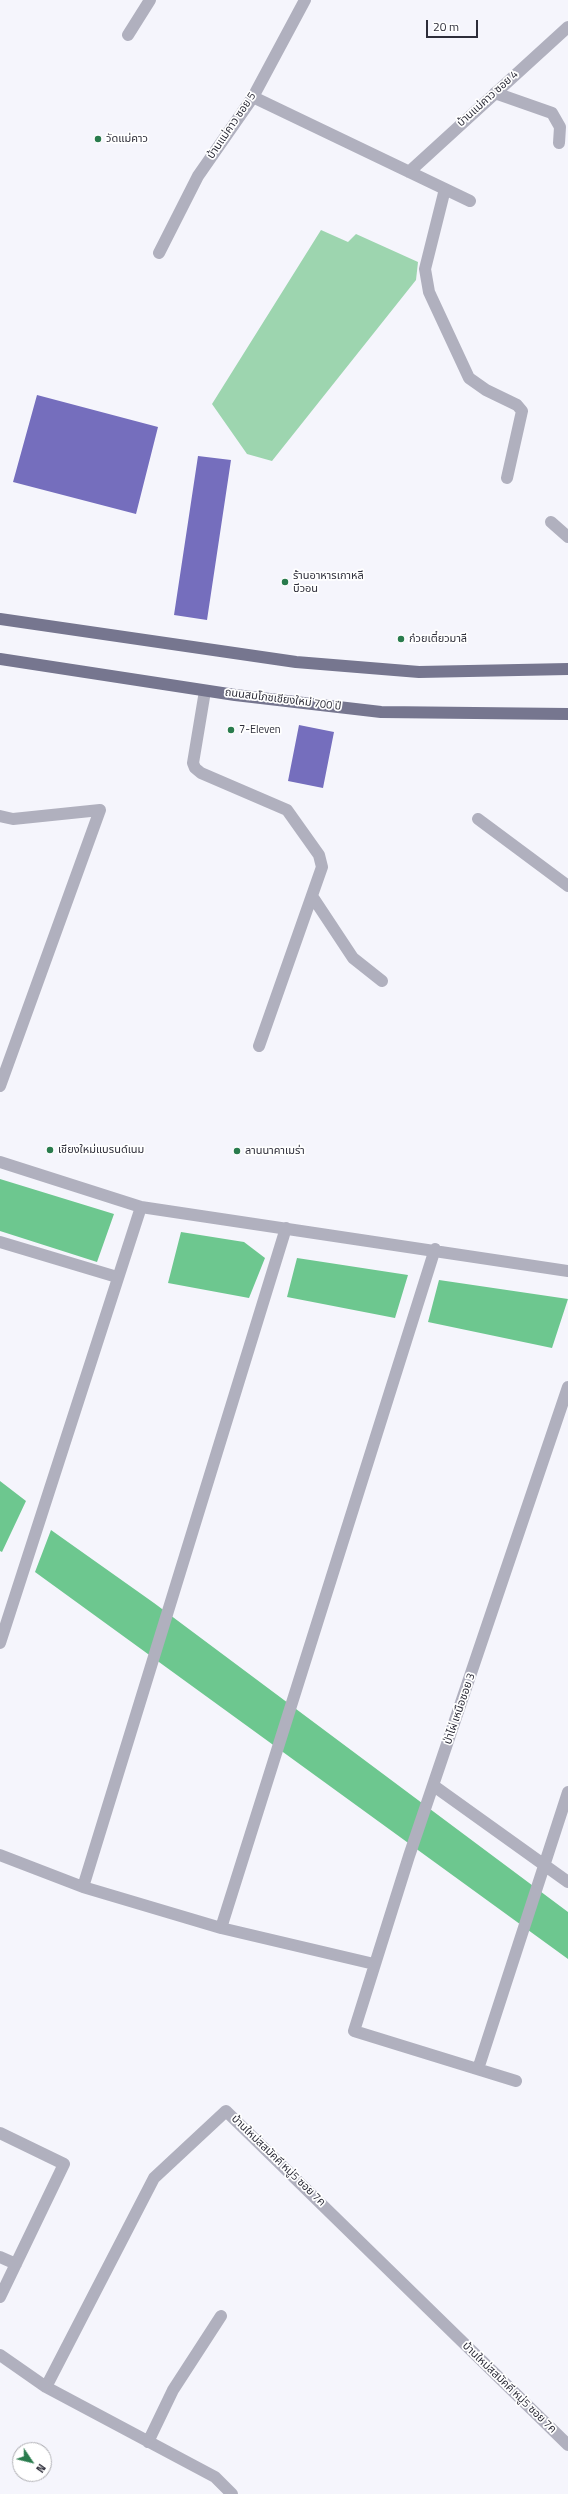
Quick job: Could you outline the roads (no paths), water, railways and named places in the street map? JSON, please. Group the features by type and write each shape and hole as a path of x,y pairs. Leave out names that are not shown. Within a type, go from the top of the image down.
{"main road":[{"path":"0,619 296,662 419,672 568,668"},
{"name":"ถนนสมโภชเชียงใหม่ 700 ปี","path":"0,659 205,691 382,712 568,714"}],"street":[{"path":"128,35 150,0"},
{"name":"บ้านแม่คาว ซอย 5","path":"158,253 198,176 253,97 305,0"},
{"name":"บ้านแม่คาว ซอย 4","path":"409,172 568,27"},
{"path":"495,93 552,113 560,127 560,143"},
{"path":"253,97 470,201"},
{"path":"445,189 425,269 429,292 469,378 486,390 517,405 522,411 507,478"},
{"path":"551,522 568,537"},
{"path":"205,691 193,763 194,768 201,774 287,810 294,816 319,855 322,867 258,1046"},
{"path":"0,816 13,819 100,810 0,1086"},
{"path":"478,819 568,886"},
{"path":"312,896 353,958 382,981"},
{"path":"0,1162 141,1207 435,1249 568,1271"},
{"path":"0,1642 117,1277 141,1207"},
{"path":"83,1886 286,1228"},
{"path":"0,1242 117,1277"},
{"path":"221,1928 273,1756 435,1249"},
{"name":"ป่าไผ่ เหนือซอย 3","path":"478,2070 354,2031 409,1856 434,1786 568,1387"},
{"path":"434,1786 543,1866 568,1882"},
{"path":"516,2081 478,2070 519,1939 568,1792"},
{"path":"0,1856 83,1886 221,1928 374,1964"},
{"name":"บ้านใหม่สสมัคคี หมู่5 ซอย 7ค","path":"46,2387 154,2178 226,2111 568,2445"},
{"path":"0,2133 64,2164 0,2297"},
{"path":"0,2257 16,2264"},
{"path":"148,2442 173,2390 221,2316"},
{"path":"0,2355 46,2387 215,2477 232,2494"}],"place":[{"name":"วัดแม่คาว","path":"98,139"},
{"name":"ร้านอาหารเกาหลี บีวอน","path":"285,582"},
{"name":"ก๋วยเตี๋ยวมาลี","path":"401,639"},
{"name":"7-Eleven","path":"231,730"},
{"name":"เชียงใหม่แบรนด์เนม","path":"50,1150"},
{"name":"ลานนาคาเมร่า","path":"237,1151"}]}
